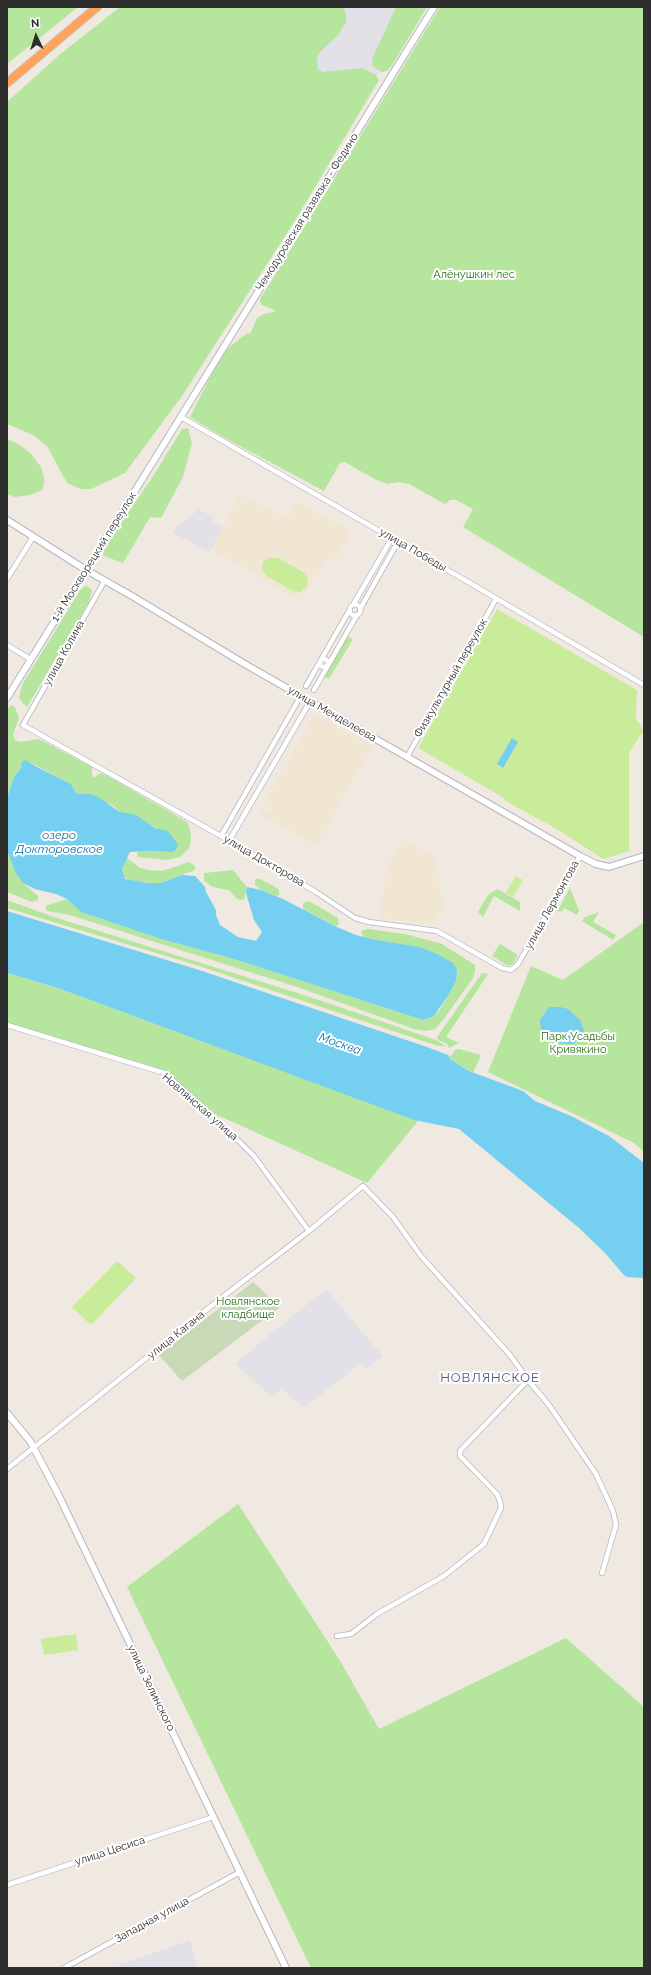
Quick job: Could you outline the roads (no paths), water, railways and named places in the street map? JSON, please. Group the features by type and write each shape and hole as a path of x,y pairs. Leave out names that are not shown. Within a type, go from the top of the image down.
{"highway":[{"path":"7,83 97,7"}],"street":[{"name":"Чемодуровская развязка - Федино","path":"182,417 434,7"},
{"name":"1-й Москворецкий переулок","path":"7,698 182,417"},
{"name":"улица Победы","path":"182,417 644,685"},
{"name":"улица Менделеева","path":"7,520 86,570 243,663 580,856"},
{"path":"7,579 33,537"},
{"path":"306,686 389,543"},
{"path":"314,690 395,547"},
{"name":"улица Колина","path":"23,725 105,580"},
{"name":"Физкультурный переулок","path":"407,757 496,599"},
{"path":"353,604 358,605 360,609"},
{"path":"350,611 351,614 357,615"},
{"path":"7,645 30,659"},
{"path":"321,661 322,667 328,665"},
{"path":"221,836 298,700"},
{"path":"229,841 308,705"},
{"name":"улица Докторова","path":"23,725 221,836 316,892 355,918 369,922 437,931 502,968 512,969"},
{"name":"улица Лермонтова","path":"512,969 518,964 580,856 605,867 617,865 644,856"},
{"name":"Новлянская улица","path":"7,1025 164,1074 213,1116 254,1156 309,1231"},
{"name":"улица Кагана","path":"7,1469 220,1299 309,1231 363,1186 393,1217 421,1256 494,1336 528,1380"},
{"path":"337,1636 351,1634 378,1614 444,1576 484,1544 501,1508 500,1501 497,1494 460,1456 460,1451 528,1380 549,1405 596,1474 613,1511 616,1525 602,1573"},
{"name":"улица Зелинского","path":"7,1413 20,1426 34,1448 68,1514 286,1968"},
{"name":"улица Цесиса","path":"7,1885 213,1817"},
{"name":"Западная улица","path":"64,1968 240,1872"}],"water":[{"path":"512,738 518,742 503,768 497,764"},
{"name":"озеро Докторовское","path":"26,760 71,784 78,794 90,794 98,797 120,812 136,815 155,828 167,831 172,836 178,845 175,851 130,852 122,869 125,879 148,883 160,883 182,875 195,876 205,887 206,892 216,910 216,915 220,925 238,937 256,941 262,932 254,920 246,893 247,887 261,890 283,899 339,928 356,935 375,940 420,947 437,954 453,963 457,970 456,981 434,1016 423,1020 234,959 161,939 81,912 67,899 56,894 35,889 23,883 16,873 8,853 7,798 14,777 21,768 22,762"},
{"name":"Москва","path":"7,911 199,970 427,1047 448,1055 450,1059 469,1071 523,1091 535,1101 571,1116 609,1136 644,1163 644,1278 627,1277 623,1274 605,1253 579,1228 459,1129 414,1120 58,988 7,973"},
{"path":"549,1007 568,1009 580,1020 584,1031 573,1044 557,1043 541,1031 540,1020"}],"district":[{"name":"НОВЛЯНСКОЕ","path":"490,1378"}],"park label":[{"name":"Алёнушкин лес","path":"474,275"},
{"name":"Парк Усадьбы Кривякино","path":"578,1043"},
{"name":"Новлянское кладбище","path":"248,1308"}]}
